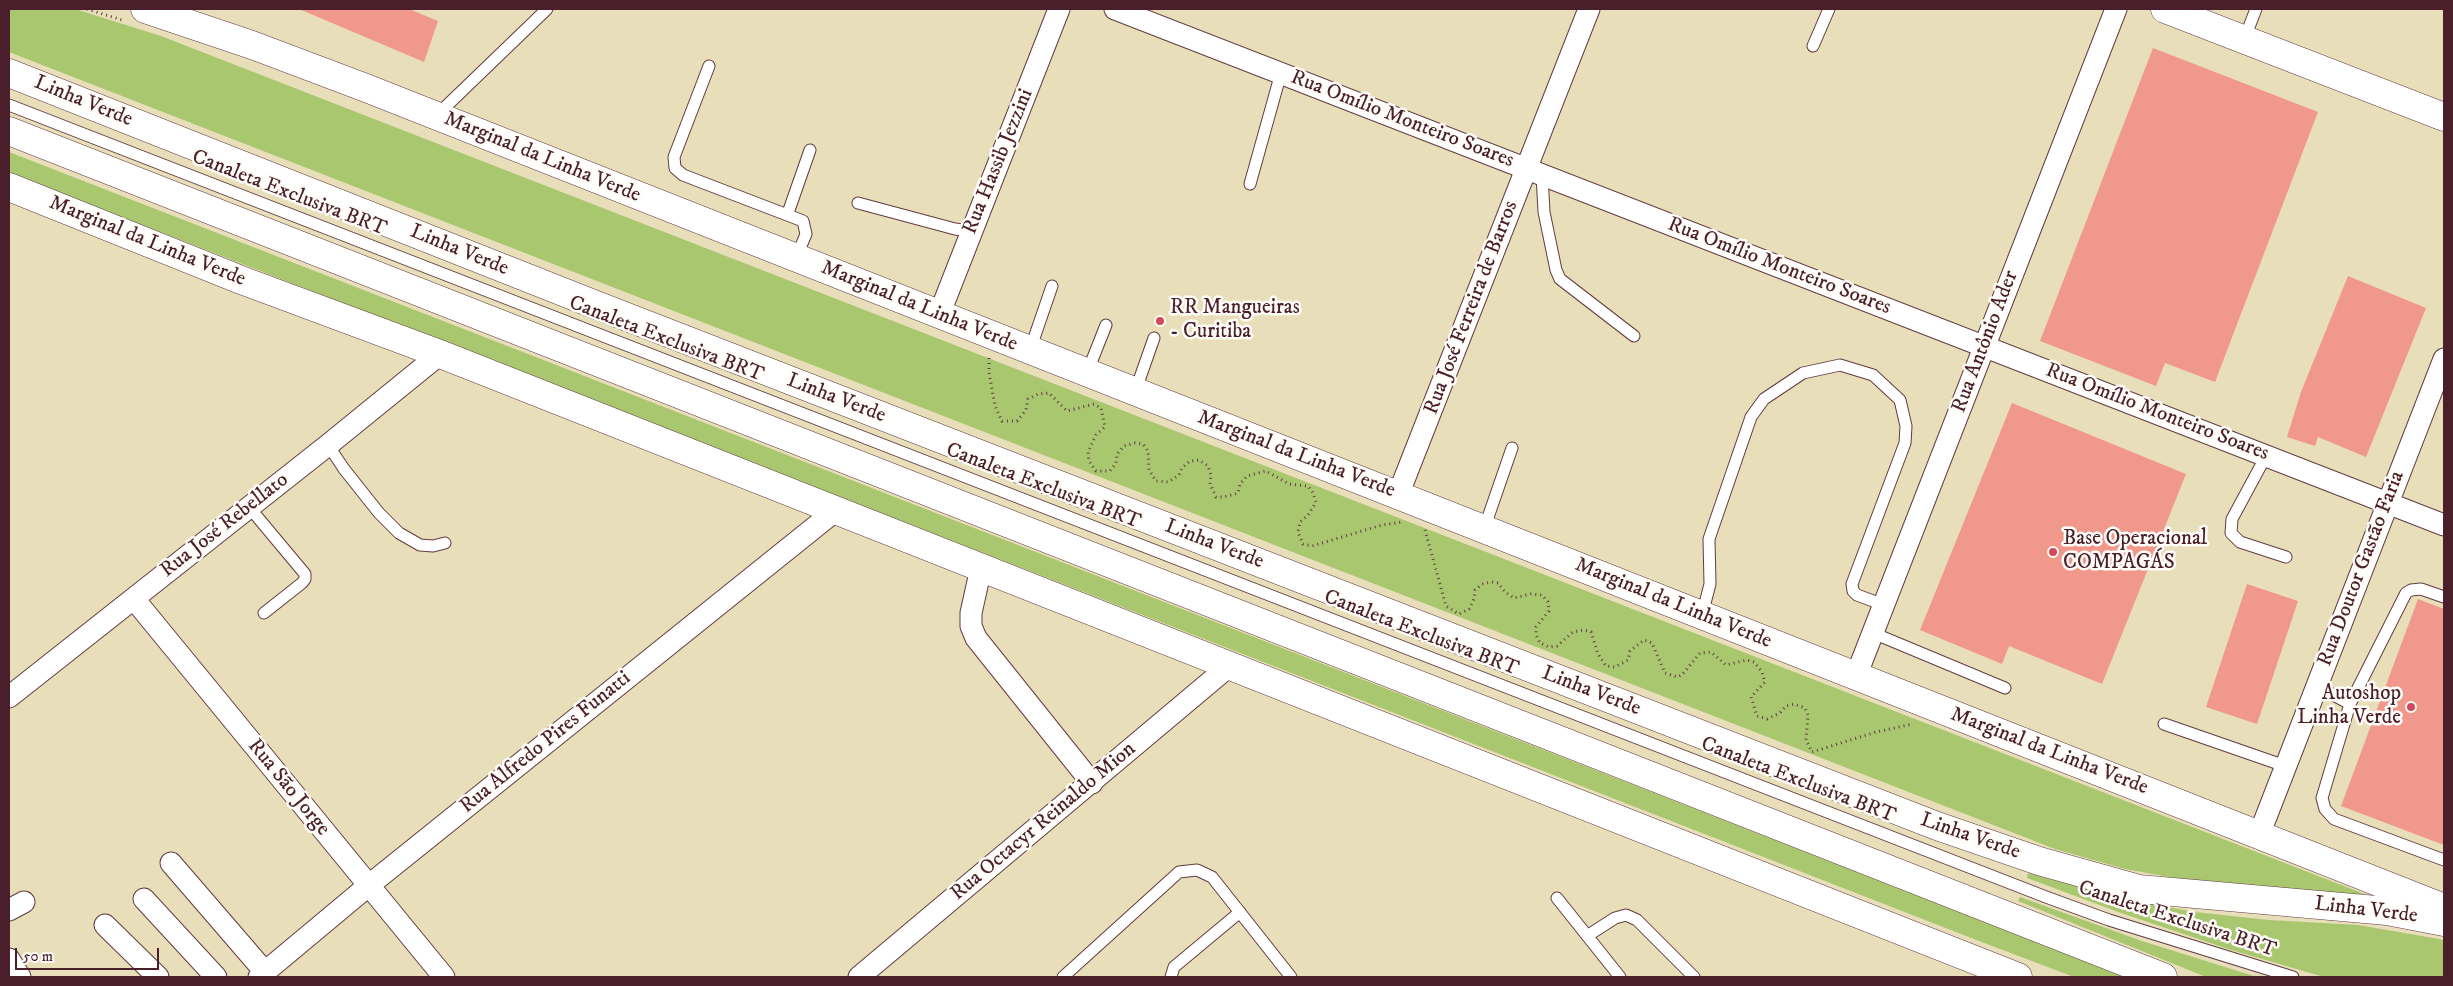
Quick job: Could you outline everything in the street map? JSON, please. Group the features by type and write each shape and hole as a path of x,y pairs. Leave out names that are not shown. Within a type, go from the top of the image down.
{"main road":[{"name":"Marginal da Linha Verde","path":"145,9 252,45 436,116 2444,908"},
{"path":"2165,9 2444,117"},
{"name":"Linha Verde","path":"9,73 591,303 1946,830 2039,861 2139,889 2387,911 2444,922"},
{"path":"9,131 2163,977"},
{"name":"Marginal da Linha Verde","path":"9,188 241,280 440,354 1228,667 2018,977"}],"street":[{"name":"Rua Hassib Jezzini","path":"939,314 1059,9"},
{"name":"Rua Omílio Monteiro Soares","path":"1115,9 2444,525"},
{"name":"Rua José Ferreira de Barros","path":"1398,495 1534,172 1589,9"},
{"name":"Rua Antônio Ader","path":"1856,676 2116,9"},
{"name":"Rua José Rebellato","path":"9,697 440,354"},
{"name":"Rua Doutor Gastão Faria","path":"2259,835 2444,359"},
{"name":"Rua Alfredo Pires Funatti","path":"262,975 368,886 835,511"},
{"path":"981,568 971,613 971,626 976,638 1092,783"},
{"name":"Rua São Jorge","path":"134,599 444,977"},
{"name":"Rua Octacyr Reinaldo Mion","path":"859,977 1228,667"},
{"path":"171,863 262,975"},
{"path":"144,899 216,977"},
{"path":"105,924 158,977"},
{"path":"9,959 20,977"}],"lane":[{"path":"436,116 547,9"},
{"path":"1813,46 1829,9"},
{"path":"2244,40 2256,9"},
{"path":"709,66 674,157 675,168 683,175 803,221 806,226 806,234 796,258"},
{"path":"1250,184 1281,73"},
{"name":"Canaleta Exclusiva BRT","path":"9,105 2046,897 2109,920 2293,977"},
{"path":"788,214 810,150"},
{"path":"1534,172 1556,270 1560,279 1634,336"},
{"path":"858,203 955,229 972,231"},
{"path":"1030,350 1052,286"},
{"path":"1087,373 1106,325"},
{"path":"1135,392 1154,338"},
{"path":"1702,615 1710,584 1709,539 1751,417 1764,398 1803,373 1840,366 1873,375 1900,400 1906,426 1905,443 1852,584 1853,591 1857,595 1884,605"},
{"path":"328,445 344,469 379,513 399,533 420,545 432,546 444,543"},
{"path":"1484,529 1512,448"},
{"path":"2266,456 2232,519 2231,533 2240,542 2286,557"},
{"path":"249,507 305,574 302,583 264,614"},
{"path":"2444,597 2421,589 2411,590 2406,593 2350,704 2322,798 2324,809 2334,819 2444,860"},
{"path":"1873,633 2005,688"},
{"path":"2317,686 2350,704"},
{"path":"2164,724 2285,766"},
{"path":"1063,977 1179,872 1197,870 1212,877 1292,977"},
{"path":"1557,898 1620,977"},
{"path":"1171,977 1174,967 1240,912"},
{"path":"1587,936 1615,918 1626,915 1637,920 1694,977"}],"path":[{"path":"990,350 989,373 995,406 1002,421 1017,421 1026,410 1028,399 1038,394 1049,393 1067,411 1094,404 1101,408 1105,428 1096,435 1088,452 1089,460 1096,471 1110,471 1116,463 1117,454 1124,446 1135,443 1143,444 1148,451 1149,470 1156,481 1168,482 1179,475 1182,468 1190,461 1199,460 1208,466 1211,475 1210,484 1216,496 1224,497 1238,493 1240,484 1247,476 1266,471 1289,484 1308,486 1313,493 1316,502 1308,515 1300,522 1298,532 1303,544 1312,546 1382,525 1406,521"},
{"path":"1425,528 1446,606 1459,614 1469,609 1474,599 1475,590 1482,584 1492,582 1498,584 1514,598 1531,594 1542,595 1548,602 1549,611 1536,627 1536,635 1540,643 1548,647 1557,646 1573,632 1584,630 1591,632 1598,654 1606,666 1615,666 1628,660 1630,651 1644,640 1652,643 1665,673 1677,677 1682,675 1700,653 1711,652 1726,666 1747,660 1754,662 1762,672 1765,682 1751,697 1757,716 1767,719 1780,713 1786,706 1794,704 1805,708 1808,715 1806,740 1812,752 1876,732 1921,722"}],"green space":[{"path":"9,9 75,9 161,36 2367,895 2213,885 2125,869 2055,849 9,52"},
{"path":"9,152 2126,977 2074,977 1979,941 9,173"},
{"path":"2028,873 2123,899 2195,912 2269,920 2358,925 2444,940 2444,977 2324,977 2228,949 2121,913 2027,878"},
{"path":"2020,897 2142,941 2257,977 2206,977 2018,901"}],"building":[{"path":"299,9 409,9 438,21 424,62"},
{"path":"2153,48 2318,112 2215,382 2165,363 2156,386 2040,341"},
{"path":"2348,276 2426,308 2366,457 2318,437 2315,446 2287,437 2301,392"},
{"name":"Base Operacional COMPAGÁS","path":"2012,403 2186,474 2102,684 2009,646 2002,664 1920,630"},
{"path":"2247,584 2298,601 2257,724 2206,707"},
{"name":"Autoshop Linha Verde","path":"2418,599 2444,609 2444,845 2341,806"}],"place":[{"name":"RR Mangueiras - Curitiba","path":"1160,321"},
{"name":"Base Operacional COMPAGÁS","path":"2053,552"},
{"name":"Autoshop Linha Verde","path":"2411,707"}]}
